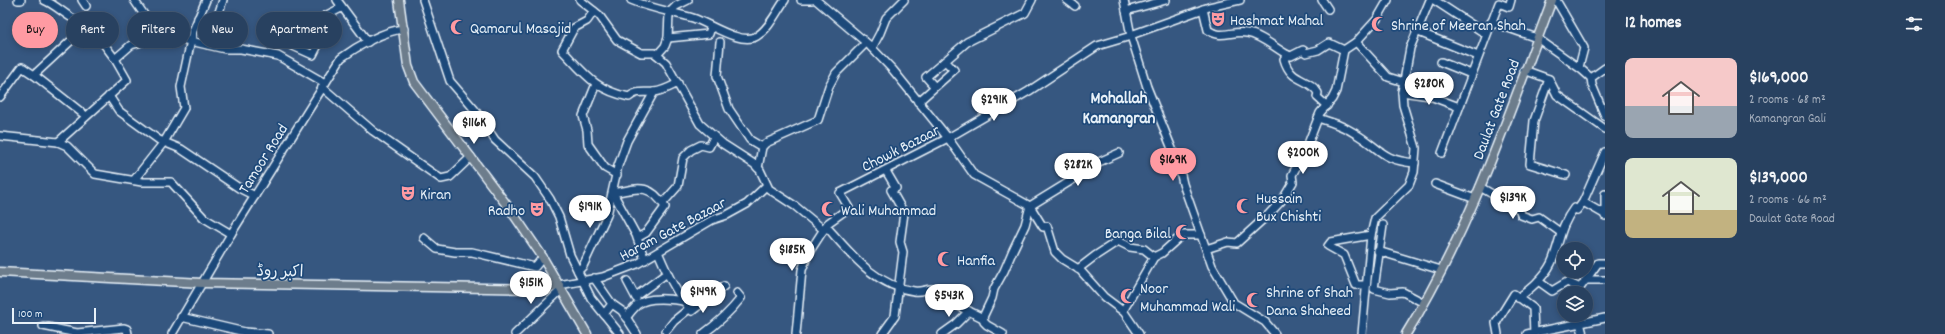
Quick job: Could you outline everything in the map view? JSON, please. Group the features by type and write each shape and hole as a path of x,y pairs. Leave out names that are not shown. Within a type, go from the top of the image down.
{"main road":[{"path":"399,0 408,66 414,82 512,212 543,257 587,334"},
{"name":"Daulat Gate Road","path":"1406,334 1441,270 1475,199 1552,0"},
{"name":"اکبر روڈ","path":"0,272 202,283 536,289 560,288"}],"street":[{"path":"44,0 55,5 66,13"},
{"path":"134,0 142,12"},
{"path":"201,12 206,0"},
{"path":"219,12 223,0"},
{"path":"337,0 368,42"},
{"path":"423,0 450,80 475,110 495,140 535,177 550,199 559,216 570,255 590,298 620,334"},
{"path":"580,0 599,15 617,40 641,53 655,53 666,63 678,83 693,114 700,124 714,137 758,168 766,186 826,226 850,253 872,273 888,284 900,288 920,292 932,290 944,299 983,318 987,325 1003,334"},
{"path":"631,0 669,13 694,18 734,36 749,39 756,37 765,29 785,0"},
{"path":"657,55 665,46 668,38 669,13 676,6 688,0"},
{"path":"801,0 812,0"},
{"path":"816,0 869,45 893,70 948,138 974,175 1030,206 1043,227 1047,226 1048,235 1055,252 1062,259 1078,269 1104,297 1123,311 1139,334"},
{"path":"758,168 762,147 766,143 818,120 829,86 836,73 869,45 880,33 886,18 904,0"},
{"path":"934,86 926,77 967,42 1025,13 1032,0"},
{"path":"1067,0 1076,6"},
{"path":"1124,0 1131,35 1147,87 1168,136 1201,235 1219,281 1234,303 1265,322 1275,334"},
{"path":"1126,10 1166,0"},
{"name":"Chowk Bazaar","path":"826,226 849,208 840,193 886,171 948,138 1029,91 1097,46 1203,9 1211,3 1240,0"},
{"path":"1322,0 1328,9"},
{"path":"1206,249 1228,242 1237,243 1259,224 1283,199 1293,182 1292,175 1306,150 1320,112 1327,106 1336,91 1344,50 1356,42 1377,19 1388,0"},
{"path":"1362,334 1371,235 1376,215 1409,185 1416,163 1416,148 1403,105 1402,92 1410,48 1430,0"},
{"path":"1434,0 1486,34"},
{"path":"1442,153 1499,3 1509,7 1511,0"},
{"path":"1556,0 1584,48 1579,68"},
{"path":"334,12 342,8"},
{"path":"1203,9 1208,30 1219,36 1247,33 1255,35 1291,56 1303,50 1306,53 1318,50 1329,43 1344,50"},
{"path":"594,11 587,21 574,28 562,50 596,84 604,90 629,97 639,92 654,92 667,89 678,83"},
{"path":"134,180 164,142 184,108 181,87 193,30 198,18"},
{"path":"1491,22 1537,38 1579,68 1591,78 1592,85 1605,116"},
{"path":"668,38 709,34 712,27"},
{"name":"Tamoor Road","path":"172,334 231,234 341,58 351,50 368,42 390,32 404,29"},
{"path":"1416,31 1478,56"},
{"path":"191,41 198,43"},
{"path":"720,42 717,76 729,109 750,140 762,147"},
{"path":"1356,42 1388,76 1404,82"},
{"path":"34,75 66,45"},
{"path":"58,142 127,80 115,59 107,48"},
{"path":"115,59 128,48"},
{"path":"221,48 241,49 278,56 324,85 373,131 441,179 450,177 471,157"},
{"path":"297,48 313,55 316,48"},
{"path":"1288,55 1284,60 1287,69 1293,76 1314,88 1318,93 1317,97 1327,106"},
{"path":"918,102 934,86 954,70 945,61"},
{"path":"1441,62 1471,74"},
{"path":"0,97 22,68 34,75 86,116"},
{"path":"1591,78 1605,68"},
{"path":"1524,70 1549,79 1557,95 1605,129"},
{"path":"1549,79 1534,121 1530,164 1566,175"},
{"path":"596,84 583,116 587,130 588,144 605,168 617,175"},
{"path":"578,271 583,266 607,216 627,141 654,92"},
{"path":"1402,92 1430,96 1459,108"},
{"path":"109,96 119,111 164,142 181,150 239,188 255,196"},
{"path":"1318,118 1337,124 1357,135 1382,155 1391,159 1416,163"},
{"path":"0,136 58,142 67,146 95,174 134,180 170,182 204,218 231,234"},
{"path":"663,203 678,186 681,165 684,158 691,150 701,145 709,147 714,137"},
{"path":"1518,298 1538,281 1553,258 1560,232 1574,208 1577,210 1583,202 1605,152"},
{"path":"983,318 994,289 1025,225 1030,206 1082,174 1090,166 1119,153"},
{"path":"882,334 895,316 900,288 901,259 903,252 900,242 904,213 891,190 896,188 886,171"},
{"path":"1435,184 1475,199"},
{"name":"Haram Gate Bazaar","path":"560,288 637,264 712,220 727,215 747,204 766,186"},
{"path":"1480,187 1520,210 1521,214 1532,219 1539,217 1560,232"},
{"path":"613,193 638,188 655,193 663,203 665,207 646,233 637,238"},
{"path":"613,193 637,238 644,260"},
{"path":"1605,194 1605,215"},
{"path":"1583,202 1605,215"},
{"path":"1383,225 1378,251 1374,288 1390,293 1403,292 1424,303"},
{"path":"796,334 802,270 808,254 826,226"},
{"path":"1123,311 1154,257 1162,253 1182,235 1201,235"},
{"path":"1366,285 1356,285 1344,255 1328,246 1330,242 1371,235"},
{"path":"424,238 437,249 472,252 535,267 543,257"},
{"path":"1078,269 1118,241 1130,247 1144,249 1154,257"},
{"path":"1378,251 1441,270"},
{"path":"658,252 666,273 683,301 692,311 724,286"},
{"path":"1538,281 1552,291 1567,282 1580,288 1598,263 1605,263"},
{"path":"636,296 666,273"},
{"path":"594,278 612,304 622,311 637,334"},
{"path":"1587,280 1605,280"},
{"path":"627,281 636,296 637,304"},
{"path":"515,334 560,288"},
{"path":"703,334 729,313 741,298 736,293"},
{"path":"1498,334 1496,323 1514,294 1533,308 1532,334 1605,318"},
{"path":"626,318 637,304 660,299 683,301"},
{"path":"604,314 612,304"},
{"path":"666,331 674,321 690,308"},
{"path":"942,334 956,324 969,311"},
{"path":"181,317 245,332 268,334"},
{"path":"1580,323 1583,334"},
{"path":"43,326 77,333 124,328 127,329 128,334"}],"place":[{"name":"Hashmat Mahal","path":"1218,19"},
{"name":"Shrine of Meeran Shah","path":"1379,24"},
{"name":"Qamarul Masajid","path":"458,27"},
{"name":"Kiran","path":"408,193"},
{"name":"Hussain Bux Chishti","path":"1244,206"},
{"name":"Radho","path":"537,209"},
{"name":"Wali Muhammad","path":"829,209"},
{"name":"Banga Bilal","path":"1183,232"},
{"name":"Hanfia","path":"945,259"},
{"name":"Noor Muhammad Wali","path":"1128,296"},
{"name":"Shrine of Shah Dana Shaheed","path":"1254,300"}],"district":[{"name":"Mohallah Kamangran","path":"1119,107"}]}
